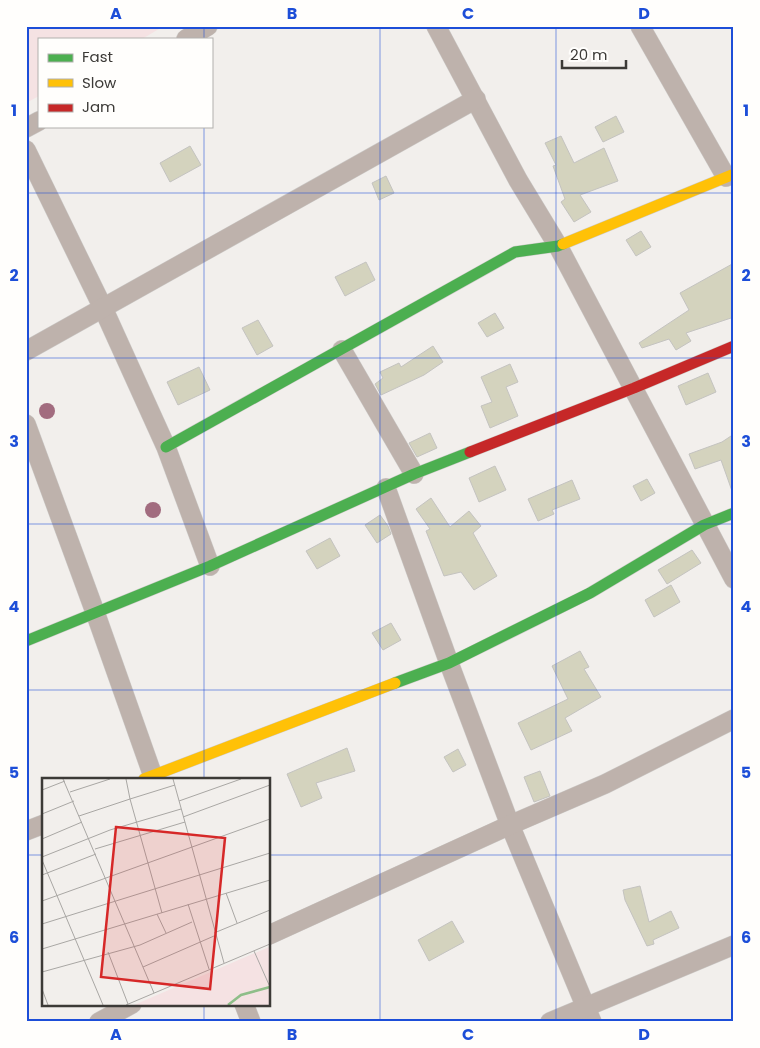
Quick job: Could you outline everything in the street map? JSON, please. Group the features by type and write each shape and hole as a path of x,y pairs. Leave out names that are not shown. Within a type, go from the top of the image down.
{"street":[{"path":"188,38 208,26"},
{"path":"436,26 518,180 558,246 734,579"},
{"path":"166,447 515,252 558,246 730,176 640,26"},
{"path":"26,351 476,99"},
{"path":"26,128 38,122"},
{"path":"26,150 103,308 166,447 210,566"},
{"path":"26,641 210,566 414,474 634,388 734,346"},
{"path":"342,350 414,474"},
{"path":"26,424 96,612 150,778 449,663 590,592 704,525 734,513"},
{"path":"386,488 510,825 588,1014"},
{"path":"270,935 510,825 605,784 734,718"},
{"path":"26,831 42,825"},
{"path":"550,1022 588,1014 734,945"},
{"path":"100,1022 128,1006"},
{"path":"245,1006 251,1022"}],"shaded area":[{"path":"26,26 164,26 144,38 38,38 38,97 26,103"}],"building":[{"path":"616,116 624,132 603,142 595,127"},
{"path":"561,136 574,163 604,148 618,181 580,195 591,212 574,222 561,202 565,199 553,166 556,165 545,143"},
{"path":"190,146 201,165 170,182 160,163"},
{"path":"386,176 394,193 379,200 372,183"},
{"path":"641,231 651,247 636,256 626,240"},
{"path":"366,262 375,280 345,296 335,277"},
{"path":"734,263 734,317 686,333 691,341 676,350 669,339 642,348 639,343 689,310 680,293"},
{"path":"495,313 504,328 487,337 478,323"},
{"path":"258,320 273,346 257,355 242,328"},
{"path":"433,346 443,362 424,375 381,395 375,384 383,378 380,372 399,363 401,367"},
{"path":"510,364 518,382 506,387 518,416 490,428 481,406 492,402 481,377"},
{"path":"199,367 210,390 178,405 167,382"},
{"path":"708,373 716,392 686,405 678,386"},
{"path":"430,433 437,448 417,457 409,443"},
{"path":"734,434 734,491 732,491 721,460 695,469 689,454 722,442"},
{"path":"495,466 506,490 479,502 469,478"},
{"path":"647,479 655,493 641,501 633,486"},
{"path":"572,480 580,499 552,510 554,514 538,521 528,499"},
{"path":"431,498 450,527 469,511 481,526 473,533 497,576 474,590 461,572 444,576 426,531 430,529 416,509"},
{"path":"380,515 391,534 377,543 365,525"},
{"path":"330,538 340,556 317,569 306,551"},
{"path":"692,550 701,563 667,584 658,570"},
{"path":"671,585 680,602 654,617 645,600"},
{"path":"391,623 401,640 383,650 372,633"},
{"path":"580,651 589,667 584,669 601,697 565,718 572,731 531,750 518,723 568,699 552,666"},
{"path":"347,748 355,771 316,783 322,798 301,807 287,774"},
{"path":"458,749 466,765 453,772 444,757"},
{"path":"540,771 550,796 534,802 524,777"},
{"path":"640,886 649,922 671,911 679,928 653,940 654,944 647,946 625,900 623,890"},
{"path":"452,921 464,942 429,961 418,940"}],"traffic: fast":[{"path":"166,447 515,252 563,244"},
{"path":"26,641 210,566 414,474 470,452"},
{"path":"395,683 449,663 590,593 704,525 734,513"}],"traffic: slow":[{"path":"563,244 734,174"},
{"path":"147,778 395,683"}],"traffic: jam":[{"path":"470,452 634,388 734,346"}]}
